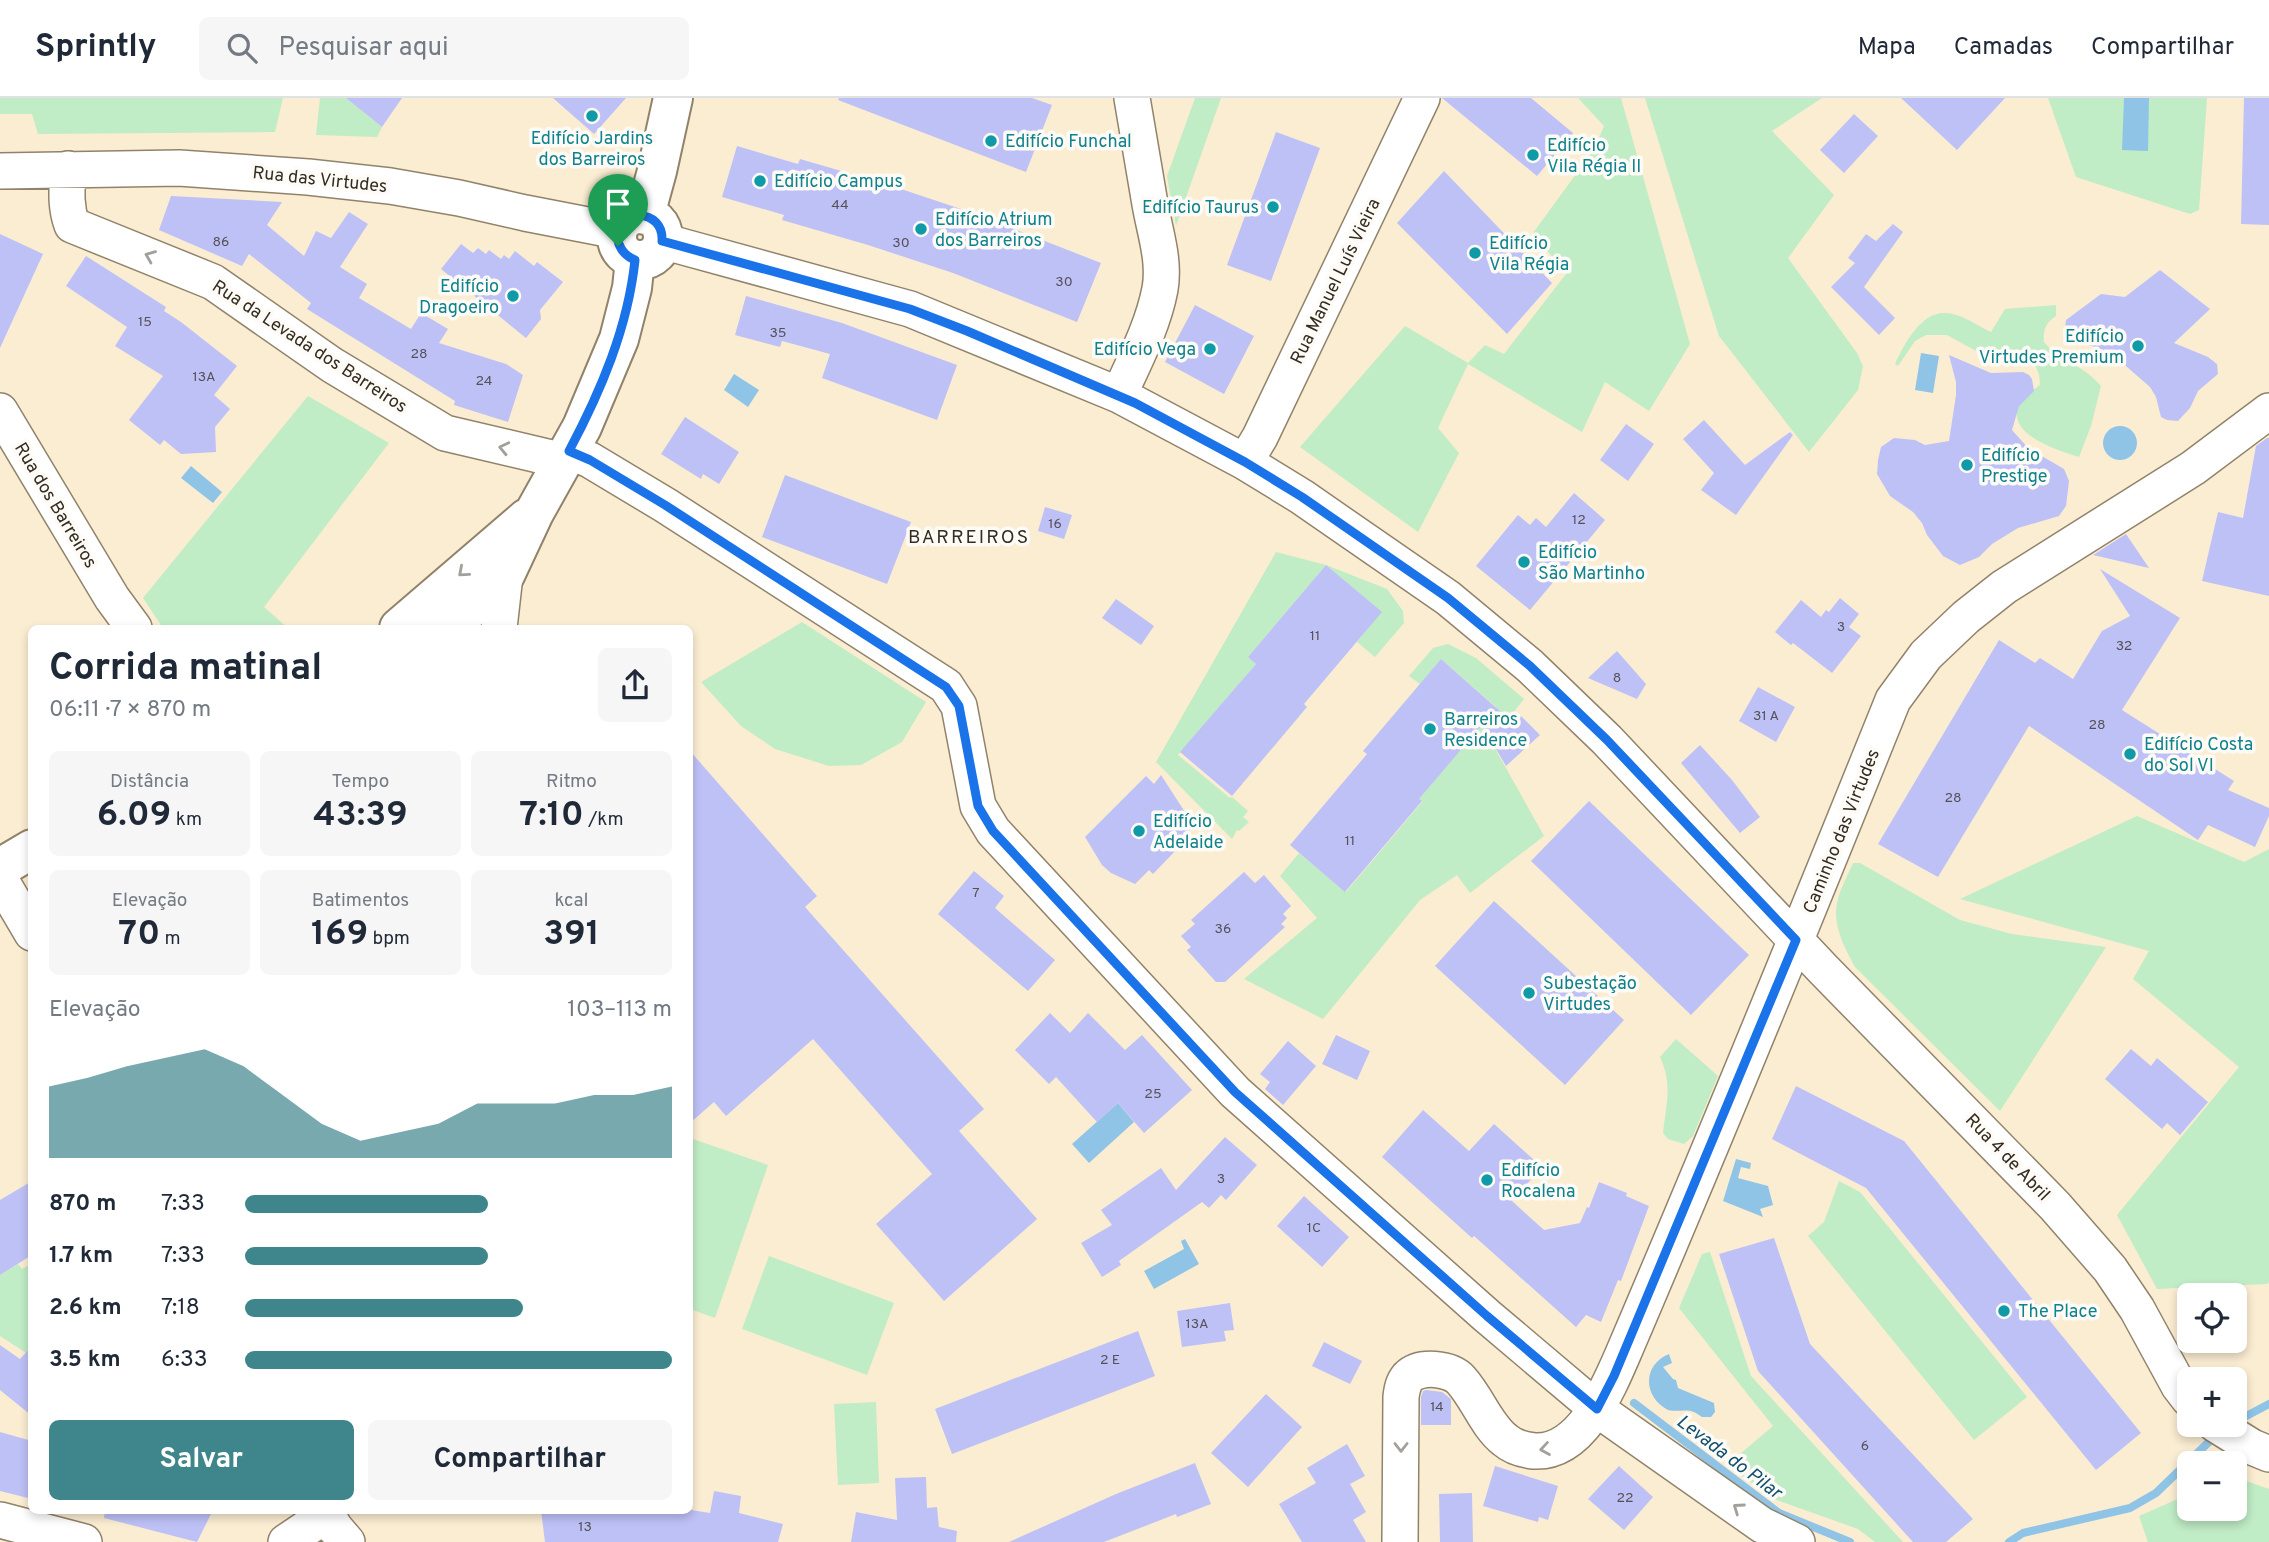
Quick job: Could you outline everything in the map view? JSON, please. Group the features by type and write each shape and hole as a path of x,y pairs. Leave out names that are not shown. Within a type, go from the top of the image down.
{"main road":[{"path":"453,625 505,575 534,513 582,427 619,339 673,98"},
{"path":"403,625 534,513"},
{"path":"0,868 28,851"}],"street":[{"path":"1119,395 1154,313 1161,268 1161,253 1132,98"},
{"name":"Rua Manuel Luís Vieira","path":"1245,462 1260,437 1422,98"},
{"name":"Rua das Virtudes","path":"9,172 179,168 233,171 376,184 459,198 640,237 910,309 1119,395 1245,462 1302,497 1411,571 1475,619 1530,666 1607,740 1796,940"},
{"name":"Rua da Levada dos Barreiros","path":"68,169 66,196 72,225 213,282 332,365 445,433 590,460 665,505 946,687 959,706 978,806 993,831 1235,1092 1487,1316 1597,1409 1762,1525 1797,1542"},
{"name":"Rua dos Barreiros","path":"0,411 118,613 131,625"},
{"name":"Caminho das Virtudes","path":"1400,1542 1401,1397 1402,1387 1411,1374 1440,1370 1459,1378 1506,1441 1526,1450 1547,1452 1568,1442 1597,1409 1614,1376 1893,700 1926,655 1966,617 2004,587 2193,468 2269,411"},
{"path":"500,623 505,575"},
{"path":"0,879 28,926"},
{"name":"Rua 4 de Abril","path":"1796,940 2078,1231 2110,1269 2137,1309 2177,1380"},
{"path":"2236,1437 2269,1454"},
{"path":"0,1520 84,1542"},
{"path":"286,1542 332,1522"}],"green space":[{"path":"0,98 283,98 275,132 38,134 32,114 0,114"},
{"path":"320,98 346,98 382,127 377,137 316,135"},
{"path":"1195,98 1221,98 1176,226 1167,176"},
{"path":"1578,98 1621,98 1690,344 1649,411 1605,382 1582,432 1468,364 1438,428 1459,453 1418,532 1300,447 1405,326 1468,363 1485,345 1504,354 1566,274 1533,233 1595,148 1604,126"},
{"path":"1645,98 1822,98 1772,131 1834,195 1788,258 1857,353 1863,366 1858,390 1809,452 1719,336"},
{"path":"2048,98 2207,98 2199,210 2190,214 2076,177"},
{"path":"2056,305 2056,316 2046,327 2044,342 2057,354 2088,373 2101,386 2091,426 2079,457 2045,445 2024,430 2018,421 2017,411 2022,399 2040,385 2034,363 2022,359 1987,357 1947,335 1926,335 1915,341 1898,366 1895,364 1914,331 1935,314 1950,313 1991,332 2005,309"},
{"path":"308,396 389,443 264,607 285,625 161,625 143,598"},
{"path":"1276,552 1326,565 1248,657 1256,664 1178,755 1248,811 1243,817 1249,822 1237,830 1232,839 1156,762"},
{"path":"1326,565 1387,589 1403,611 1404,623 1375,657 1357,642 1381,612"},
{"path":"802,622 926,702 902,742 861,765 829,766 775,749 741,726 701,682"},
{"path":"1448,644 1476,658 1524,699 1509,718 1488,736 1544,836 1470,893 1457,875 1420,900 1323,1019 1244,979 1317,918 1280,876 1299,853 1346,892 1422,802 1419,799 1496,707 1441,659 1420,684 1409,676 1433,648"},
{"path":"2137,816 2244,862 2269,849 2267,1284 2177,1283 2177,1288 2157,1289 2117,1215 2239,1067 2133,979 2149,951 1960,899"},
{"path":"1853,863 1860,863 1960,920 2012,934 2106,947 2000,1111 1855,967 1843,943 1836,917 1839,894"},
{"path":"1676,1039 1718,1076 1693,1136 1684,1144 1668,1139 1663,1133 1667,1086 1660,1057"},
{"path":"693,1139 768,1165 715,1318 693,1310"},
{"path":"1839,1181 1860,1192 2027,1397 1974,1440 1808,1236 1824,1222"},
{"path":"1710,1252 1751,1376 1903,1542 1875,1542 1858,1529 1774,1499 1727,1465 1773,1426 1679,1308 1702,1254"},
{"path":"769,1256 894,1303 867,1375 742,1329"},
{"path":"18,1264 22,1269 28,1266 28,1354 0,1336 0,1275"},
{"path":"876,1402 879,1483 838,1485 834,1404"},
{"path":"2247,1481 2269,1489 2269,1542 2148,1542 2139,1516 2177,1499 2177,1521 2247,1521"}],"water":[{"path":"2124,98 2149,98 2148,151 2122,150"},
{"path":"1921,353 1939,356 1933,393 1915,390"},
{"path":"734,374 759,390 748,407 724,390"},
{"path":"2120,426 2132,431 2137,443 2132,455 2120,460 2108,455 2103,443 2108,431"},
{"path":"191,466 222,492 213,503 181,478"},
{"path":"1118,1103 1134,1122 1089,1163 1072,1144"},
{"path":"1736,1159 1751,1163 1750,1169 1741,1167 1738,1178 1768,1186 1773,1205 1760,1209 1763,1217 1723,1201"},
{"path":"1185,1239 1199,1264 1154,1289 1144,1271 1184,1249 1181,1241"},
{"path":"1669,1354 1672,1363 1663,1367 1676,1380 1678,1388 1714,1403 1715,1412 1711,1417 1702,1417 1689,1411 1668,1410 1654,1397 1650,1389 1650,1373 1660,1359"}],"building":[{"path":"346,98 402,98 382,127"},
{"name":"Edifício Jardins dos Barreiros","path":"553,98 626,98 594,134"},
{"name":"Edifício Funchal","path":"1032,98 1052,105 1026,172 838,100"},
{"name":"Edifício Vila Régia II","path":"1442,98 1531,98 1573,133 1537,176"},
{"path":"1901,98 2005,98 1957,150"},
{"path":"2244,98 2269,98 2269,225 2241,224"},
{"path":"1854,114 1878,136 1844,173 1820,150"},
{"name":"Edifício Taurus","path":"1276,132 1320,148 1271,281 1227,265"},
{"path":"737,146 798,164 800,159 886,184 976,214 1101,263 1077,322 953,273 782,220 784,215 722,197"},
{"name":"Edifício Vila Régia","path":"1444,171 1552,283 1507,334 1397,223"},
{"path":"171,196 282,202 267,225 304,256 316,231 331,238 349,212 368,224 340,267 367,284 359,298 411,329 421,313 448,329 439,343 506,364 523,375 508,422 454,405 455,401 307,309 311,303 249,254 242,266 159,230"},
{"path":"1893,224 1903,232 1864,287 1895,318 1879,335 1831,287 1855,263 1848,258 1866,234 1876,241"},
{"path":"0,234 43,254 0,348"},
{"name":"Edifício Dragoeiro","path":"461,244 473,253 478,248 486,254 489,250 501,259 504,255 509,259 515,251 534,266 537,262 563,282 540,310 541,319 526,338 441,269"},
{"path":"86,256 166,307 164,311 237,366 214,395 230,409 215,427 216,452 181,454 164,440 160,445 129,420 163,376 115,346 127,327 66,286"},
{"name":"Edifício Virtudes Premium","path":"2160,270 2210,309 2174,343 2208,357 2217,364 2218,374 2198,391 2190,408 2178,421 2161,417 2156,397 2150,387 2111,353 2076,343 2066,337 2065,329 2066,320 2101,294 2125,297"},
{"path":"746,296 842,323 957,365 937,420 822,378 830,354 782,341 780,347 735,335"},
{"name":"Edifício Vega","path":"1195,305 1254,336 1224,394 1165,362"},
{"name":"Edifício Prestige","path":"1949,355 1991,373 2023,372 2029,375 2034,391 2019,406 2012,430 2028,448 2064,469 2069,481 2066,506 2059,516 2018,528 1992,544 1979,557 1960,565 1943,556 1927,535 1922,523 1913,512 1890,496 1877,474 1881,447 1894,438 1915,440 1925,445 1949,441 1956,382"},
{"path":"685,417 739,452 719,484 703,474 701,479 661,454"},
{"path":"1704,420 1745,465 1790,432 1793,435 1736,515 1701,490 1714,473 1683,439"},
{"path":"1626,424 1654,444 1628,481 1600,460"},
{"path":"2267,438 2269,596 2202,581 2218,512 2243,518 2256,446"},
{"path":"785,475 911,522 887,584 762,537"},
{"name":"Edifício São Martinho","path":"1574,493 1605,520 1530,610 1476,566 1518,515 1530,525 1536,518 1546,527"},
{"path":"1045,507 1072,515 1064,539 1038,531"},
{"path":"2126,534 2149,568 2093,555"},
{"path":"1326,565 1382,612 1304,704 1307,707 1232,796 1180,752 1256,664 1248,657"},
{"name":"Edifício Costa do Sol VI","path":"2100,569 2180,618 2122,710 2234,781 2228,790 2269,808 2269,816 2255,847 2208,825 2198,840 2029,726 1938,877 1878,844 1999,640 2035,663 2040,658 2073,679 2102,631 2130,616"},
{"path":"1840,598 1859,614 1849,627 1861,636 1832,673 1775,632 1801,600 1821,617 1826,610 1829,612"},
{"path":"1116,599 1154,626 1141,645 1102,618"},
{"path":"1617,651 1646,684 1637,699 1588,678"},
{"path":"1441,659 1510,720 1518,713 1540,735 1506,766 1482,725 1345,892 1290,845 1367,754 1363,751"},
{"path":"1758,687 1795,707 1776,742 1739,721"},
{"path":"1700,745 1732,780 1760,817 1740,833 1681,763"},
{"path":"693,754 817,896 805,907 984,1109 959,1131 1037,1219 944,1301 876,1224 932,1174 813,1039 726,1116 714,1102 693,1120"},
{"name":"Edifício Adelaide","path":"1161,775 1194,826 1177,842 1181,845 1153,874 1149,870 1135,884 1111,873 1102,865 1085,837 1146,776 1154,784"},
{"path":"1589,801 1749,955 1691,1015 1531,861"},
{"path":"974,871 1004,896 995,908 1055,960 1028,991 938,914"},
{"path":"1244,872 1255,883 1264,875 1291,906 1283,914 1287,918 1281,924 1285,927 1225,982 1216,982 1187,950 1191,947 1181,936 1195,924 1191,920"},
{"name":"Subestação Virtudes","path":"1494,901 1624,1020 1565,1085 1435,966"},
{"path":"1050,1013 1070,1033 1088,1013 1125,1050 1142,1035 1192,1090 1144,1133 1118,1103 1097,1122 1056,1077 1049,1084 1015,1050"},
{"path":"1336,1035 1370,1051 1357,1080 1322,1064"},
{"path":"1288,1041 1316,1066 1283,1105 1265,1089 1270,1082 1260,1074"},
{"path":"2131,1049 2151,1066 2157,1058 2208,1102 2180,1135 2167,1123 2162,1129 2105,1079"},
{"name":"The Place","path":"1796,1086 1904,1141 2141,1433 2096,1470 1866,1188 1772,1139"},
{"path":"1423,1110 1469,1151 1494,1124 1542,1167 1512,1201 1544,1230 1580,1223 1599,1182 1627,1193 1626,1196 1649,1206 1621,1281 1618,1280 1601,1322 1586,1315 1576,1327 1382,1157"},
{"path":"1225,1137 1257,1165 1226,1200 1221,1195 1209,1208 1202,1202 1119,1261 1121,1265 1102,1277 1081,1243 1112,1225 1101,1210 1161,1168 1176,1190"},
{"path":"28,1183 28,1258 0,1275 0,1200"},
{"path":"1304,1196 1349,1237 1322,1267 1277,1226"},
{"path":"1774,1238 1810,1344 1973,1519 1946,1542 1913,1542 1758,1371 1719,1254"},
{"path":"1230,1303 1234,1330 1224,1331 1226,1341 1182,1347 1177,1311"},
{"path":"1138,1331 1155,1376 952,1454 935,1409"},
{"path":"1324,1342 1362,1361 1350,1384 1312,1366"},
{"path":"0,1345 20,1359 28,1350 28,1413 0,1390"},
{"path":"1426,1390 1442,1392 1451,1399 1451,1425 1421,1425 1421,1397"},
{"path":"1266,1394 1302,1427 1248,1487 1211,1453"},
{"path":"0,1432 28,1440 28,1498 0,1491"},
{"path":"1347,1444 1365,1476 1350,1484 1366,1512 1353,1520 1366,1542 1302,1542 1279,1504 1316,1483 1307,1468"},
{"path":"1195,1463 1211,1504 1177,1517 1176,1514 1104,1542 1009,1542 1116,1494"},
{"path":"1495,1466 1558,1486 1548,1520 1539,1517 1538,1522 1483,1506"},
{"path":"1619,1466 1653,1497 1624,1530 1588,1499"},
{"path":"926,1477 927,1508 937,1507 939,1527 957,1531 956,1542 851,1542 856,1512 897,1520 895,1478"},
{"path":"714,1491 741,1496 739,1513 783,1524 778,1542 545,1542 542,1514 693,1514 693,1510 710,1513"},
{"path":"1472,1493 1473,1542 1440,1542 1439,1494"},
{"path":"104,1514 211,1514 197,1542 104,1518"}],"waterway":[{"name":"Levada do Pilar","path":"1634,1403 1779,1513 1850,1542"},
{"name":"Levada do Pilar","path":"2247,1416 2269,1404"},
{"name":"Levada do Pilar","path":"2009,1542 2023,1533 2130,1508 2156,1493 2214,1437"}],"place":[{"name":"Edifício Jardins dos Barreiros","path":"592,116"},
{"name":"Edifício Funchal","path":"991,141"},
{"name":"Edifício Vila Régia II","path":"1533,155"},
{"name":"Edifício Campus","path":"760,181"},
{"name":"Edifício Taurus","path":"1273,207"},
{"name":"Edifício Atrium dos Barreiros","path":"921,229"},
{"name":"Edifício Vila Régia","path":"1475,253"},
{"name":"Edifício Dragoeiro","path":"513,296"},
{"name":"Edifício Virtudes Premium","path":"2138,346"},
{"name":"Edifício Vega","path":"1210,349"},
{"name":"Edifício Prestige","path":"1967,465"},
{"name":"Edifício São Martinho","path":"1524,562"},
{"name":"Barreiros Residence","path":"1430,729"},
{"name":"Edifício Costa do Sol VI","path":"2130,754"},
{"name":"Edifício Adelaide","path":"1139,831"},
{"name":"Subestação Virtudes","path":"1529,993"},
{"name":"Edifício Rocalena","path":"1487,1180"},
{"name":"The Place","path":"2004,1311"}],"district":[{"name":"BARREIROS","path":"969,536"}],"route":[{"path":"645,215 660,228 662,241 910,309 1119,395 1245,462 1411,571 1475,619 1530,666 1607,740 1796,940 1700,1174 1614,1376 1597,1409 1487,1316 1235,1092 993,831 978,806 959,706 946,687 665,505 590,460 569,451 619,339 632,288 635,260 628,257 618,246 618,231 621,225 631,216 645,215"}]}
